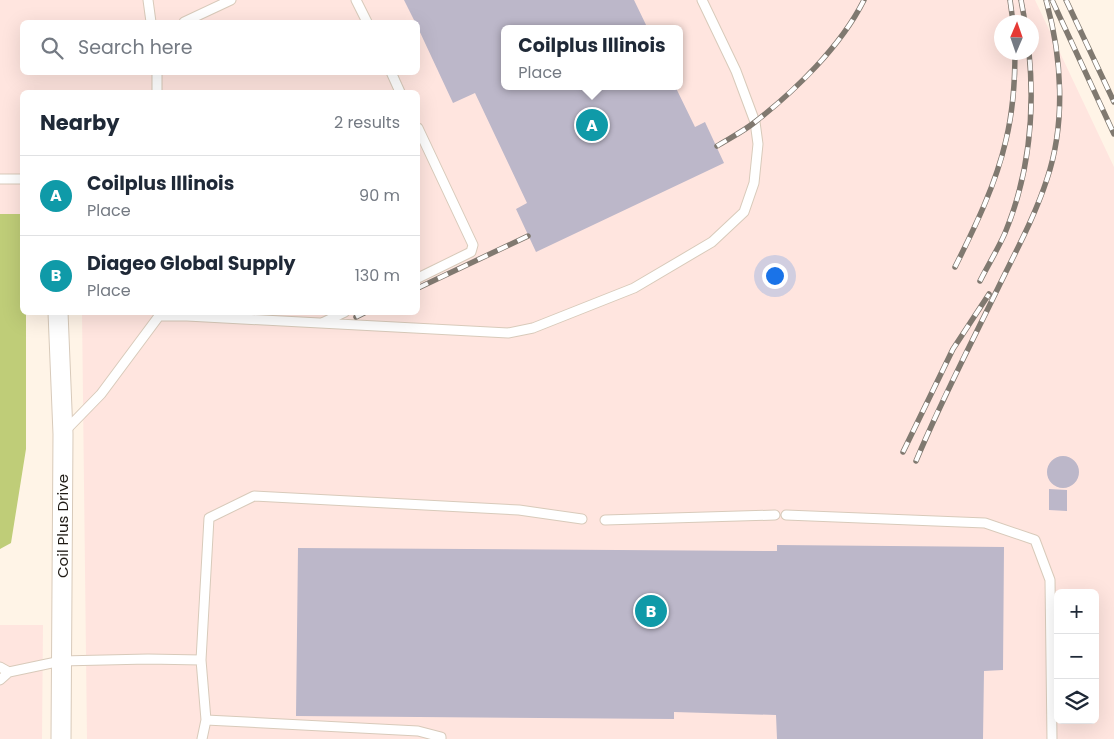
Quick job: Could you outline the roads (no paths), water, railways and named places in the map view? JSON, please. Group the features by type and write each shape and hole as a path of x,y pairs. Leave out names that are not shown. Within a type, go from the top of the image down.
{"street":[{"name":"Coil Plus Drive","path":"58,315 62,434 61,739"}],"lane":[{"path":"148,0 150,20"},
{"path":"188,20 231,0"},
{"path":"356,0 366,20"},
{"path":"173,315 508,333 533,328 634,288 712,242 744,212 754,183 758,144 754,122 736,71 702,0"},
{"path":"157,75 157,90"},
{"path":"392,75 399,90"},
{"path":"420,132 473,245 471,252 420,277"},
{"path":"0,179 20,179"},
{"path":"62,434 101,394 158,315"},
{"path":"321,324 339,315"},
{"path":"202,739 206,720 201,660 209,518 254,496 520,510 582,519"},
{"path":"605,520 774,515"},
{"path":"786,515 985,523 1035,540 1050,580 1052,739"},
{"path":"0,680 9,672 61,662 148,659 201,660"},
{"path":"0,667 9,672"},
{"path":"206,720 418,731 441,737 441,739"}],"railway":[{"path":"717,146 751,125 786,96 830,50 843,34 864,0"},
{"path":"1010,0 1012,15"},
{"path":"1021,0 1024,15"},
{"path":"916,461 1031,220 1053,158 1057,135 1060,90 1056,44 1046,0"},
{"path":"1052,0 1114,134"},
{"path":"1066,0 1114,102"},
{"path":"955,267 984,205 1002,156 1012,107 1015,60"},
{"path":"980,281 1005,233 1020,189 1025,167 1030,121 1030,60"},
{"path":"420,287 528,236"},
{"path":"903,452 953,349 989,294"},
{"path":"356,317 360,315"}],"place":[{"name":"Coilplus Illinois","path":"592,125"},
{"name":"Diageo Global Supply","path":"651,611"}]}
